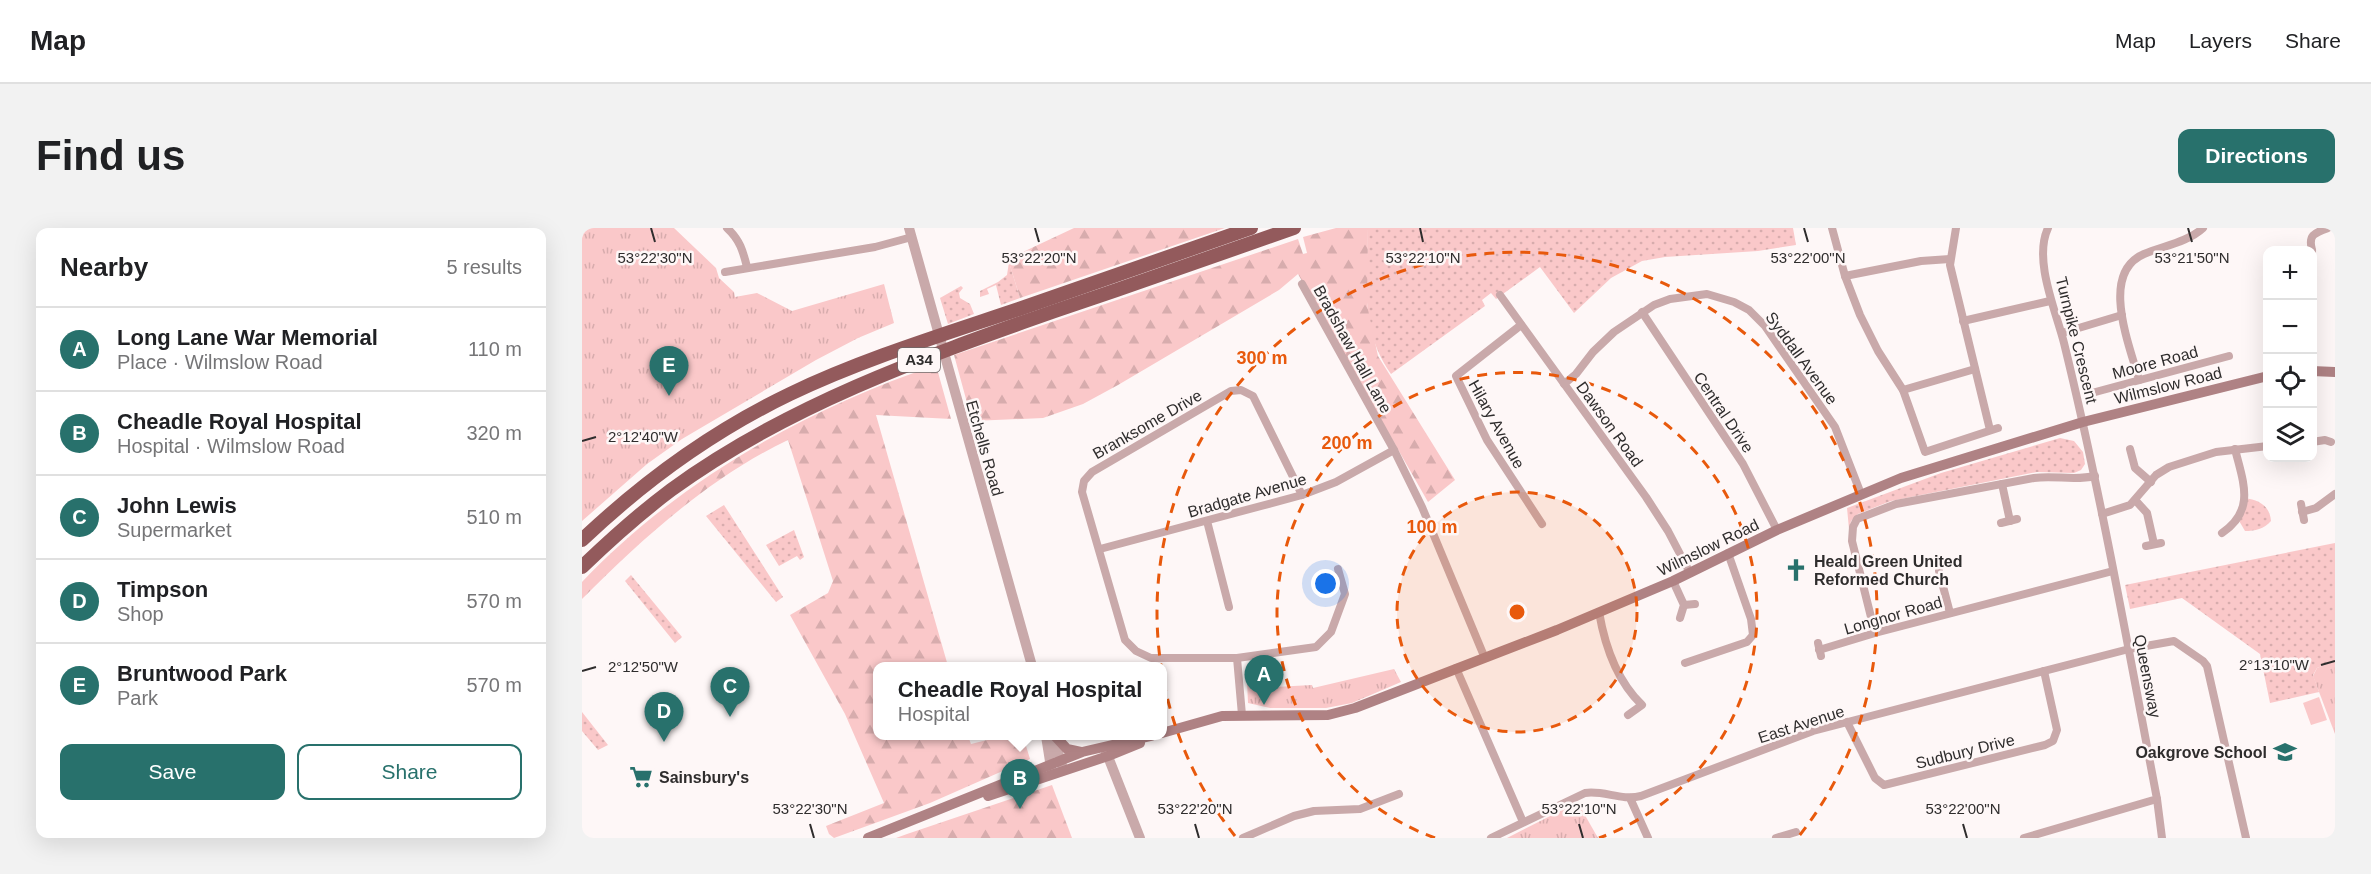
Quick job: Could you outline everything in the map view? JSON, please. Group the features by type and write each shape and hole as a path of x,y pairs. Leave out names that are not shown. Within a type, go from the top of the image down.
{"highway":[{"name":"A34","path":"582,540 634,494 685,456 734,425 789,395 876,359 1251,228"},
{"name":"A34","path":"582,567 645,511 693,474 821,402 961,344 1294,228"}],"main road":[{"path":"2317,371 2335,372"},
{"name":"Wilmslow Road","path":"1167,732 1209,719 1242,715 1295,716 1337,713 1388,696 1599,612 1673,581 1777,530 1861,494 1921,472 2083,422 2263,377"},
{"path":"1058,740 1067,750 1082,752"},
{"path":"868,838 1082,752 1128,740"},
{"path":"919,818 1064,772 1145,740"}],"street":[{"path":"727,228 736,236 743,248 747,267"},
{"path":"1832,228 1845,276 1860,315 1878,351 1903,390 1925,452 1994,429 1975,369 1950,265 1956,228"},
{"name":"Turnpike Crescent","path":"2048,228 2044,235 2044,258 2050,301 2062,333 2083,422"},
{"path":"2139,380 2122,315 2119,287 2128,266 2140,255 2183,240 2203,228"},
{"path":"2311,246 2312,236 2328,228"},
{"path":"725,272 874,247 910,232"},
{"name":"Etchells Road","path":"910,232 1031,662"},
{"path":"1845,276 1921,261 1950,259"},
{"name":"Bradshaw Hall Lane","path":"1302,284 1394,450 1422,507 1484,656"},
{"name":"Syddall Avenue","path":"1564,384 1614,332 1642,312 1670,299 1707,294 1734,302 1749,310 1765,326 1835,427 1861,494"},
{"name":"Dawson Road","path":"1500,295 1646,497 1668,531 1690,573"},
{"path":"1963,321 2050,301"},
{"name":"Central Drive","path":"1642,312 1743,464 1777,530"},
{"path":"2062,333 2122,315"},
{"name":"Hilary Avenue","path":"1521,325 1456,376 1487,440 1542,524"},
{"name":"Moore Road","path":"2088,394 2229,356"},
{"path":"1903,390 1975,369"},
{"name":"Branksome Drive","path":"1302,495 1253,396 1241,390 1231,391 1092,472 1084,481 1082,492 1125,640 1136,651 1151,658 1237,658 1316,648 1331,632 1345,594 1338,569"},
{"name":"Queensway","path":"2083,422 2129,649 2162,838"},
{"path":"2317,441 2331,442"},
{"path":"2102,514 2120,510 2136,501 2162,471 2176,464 2206,454 2263,446"},
{"path":"2130,449 2135,468 2151,482"},
{"path":"2222,533 2234,525 2238,519 2245,498 2235,449"},
{"name":"Bradgate Avenue","path":"1100,549 1302,495 1336,482 1394,450"},
{"path":"1875,633 1852,541 1854,522 1861,516 1896,504 2046,476 2078,479 2095,476"},
{"path":"2002,484 2009,521"},
{"path":"2302,512 2316,508 2335,494"},
{"path":"2136,501 2147,513 2154,544"},
{"path":"1207,521 1229,607"},
{"path":"1685,663 1747,642 1753,635 1751,619 1728,554"},
{"path":"1939,571 1950,613"},
{"name":"Longnor Road","path":"1819,649 2113,571"},
{"path":"1673,581 1684,605 1680,618"},
{"path":"1684,605 1695,604"},
{"path":"1599,612 1619,678 1642,705 1628,715"},
{"name":"East Avenue","path":"1491,838 1585,793 1630,798 1646,794 1814,731 2129,649 2174,641 2203,660 2207,666 2246,838"},
{"path":"1237,658 1242,715"},
{"path":"1456,668 1523,822"},
{"name":"Sudbury Drive","path":"1847,722 1875,778 1884,784 2034,748 2049,743 2057,735 2044,671"},
{"path":"1048,740 1056,762 1064,772"},
{"path":"1053,775 1056,762 1054,740"},
{"path":"1104,745 1140,838"},
{"path":"1244,838 1294,816 1314,811 1360,809 1398,794"},
{"path":"1630,798 1648,838"},
{"path":"2024,838 2043,835 2157,799"},
{"path":"1782,837 1796,832"}],"green space":[{"path":"582,228 674,228 716,268 719,278 734,292 735,297 757,293 792,311 884,284 894,323 858,338 816,360 682,439 647,464 582,521"},
{"path":"1074,228 1225,228 1020,298 1008,259"},
{"path":"1336,228 1368,228 1367,305 1378,356 1455,480 1428,502 1298,274 1279,290 1083,404 1043,418 972,421 954,355 1298,239 1303,254 1307,253 1303,237"},
{"path":"1368,228 1793,228 1796,245 1758,251 1665,257 1642,261 1611,278 1574,313 1540,267 1496,299 1491,293 1482,300 1485,306 1391,374 1381,357 1369,322 1366,286"},
{"path":"1009,262 1020,298 1001,305 996,285 987,289 989,294 980,297 980,291 1007,275"},
{"path":"961,286 963,288 959,293 960,298 970,304 974,314 948,324 940,298"},
{"path":"936,365 951,419 876,415 947,662 873,662 873,740 970,740 971,744 987,740 1024,740 1030,759 930,803 834,838 829,834 826,826 884,803 845,714 790,615 828,593 833,581 788,440 731,472 679,510 582,599 582,582 659,512 701,481 791,427 887,383"},
{"path":"2060,438 2074,441 2083,452 2085,464 2081,470 2074,473 2037,472 1891,501 1858,514 1851,521 1849,529 1847,508 1941,473"},
{"path":"2245,498 2263,505 2271,521 2259,529 2245,531 2238,519"},
{"path":"724,505 783,597 776,602 706,516"},
{"path":"794,530 804,557 800,560 797,556 779,566 766,545"},
{"path":"2335,543 2335,661 2317,668 2313,675 2319,692 2270,703 2260,654 2182,598 2130,609 2125,585"},
{"path":"631,575 682,637 675,643 625,581"},
{"path":"2335,661 2335,734 2313,676 2317,668"},
{"path":"1394,669 1401,682 1352,703 1326,708 1270,708 1248,703 1247,681 1254,688 1312,685 1313,688"},
{"path":"2319,697 2327,720 2311,725 2303,703"},
{"path":"582,712 608,745 598,750 582,731"},
{"path":"1052,785 1072,838 896,838 907,834"},
{"path":"1578,803 1598,838 1507,838 1574,804"}],"place":[{"name":"Bruntwood Park","path":"669,396"},
{"name":"Heald Green United Reformed Church","path":"1796,570"},
{"name":"Long Lane War Memorial","path":"1264,705"},
{"name":"John Lewis","path":"730,717"},
{"name":"Timpson","path":"664,742"},
{"name":"Oakgrove School","path":"2285,752"},
{"name":"Sainsbury's","path":"641,777"},
{"name":"Cheadle Royal Hospital","path":"1020,809"}]}
